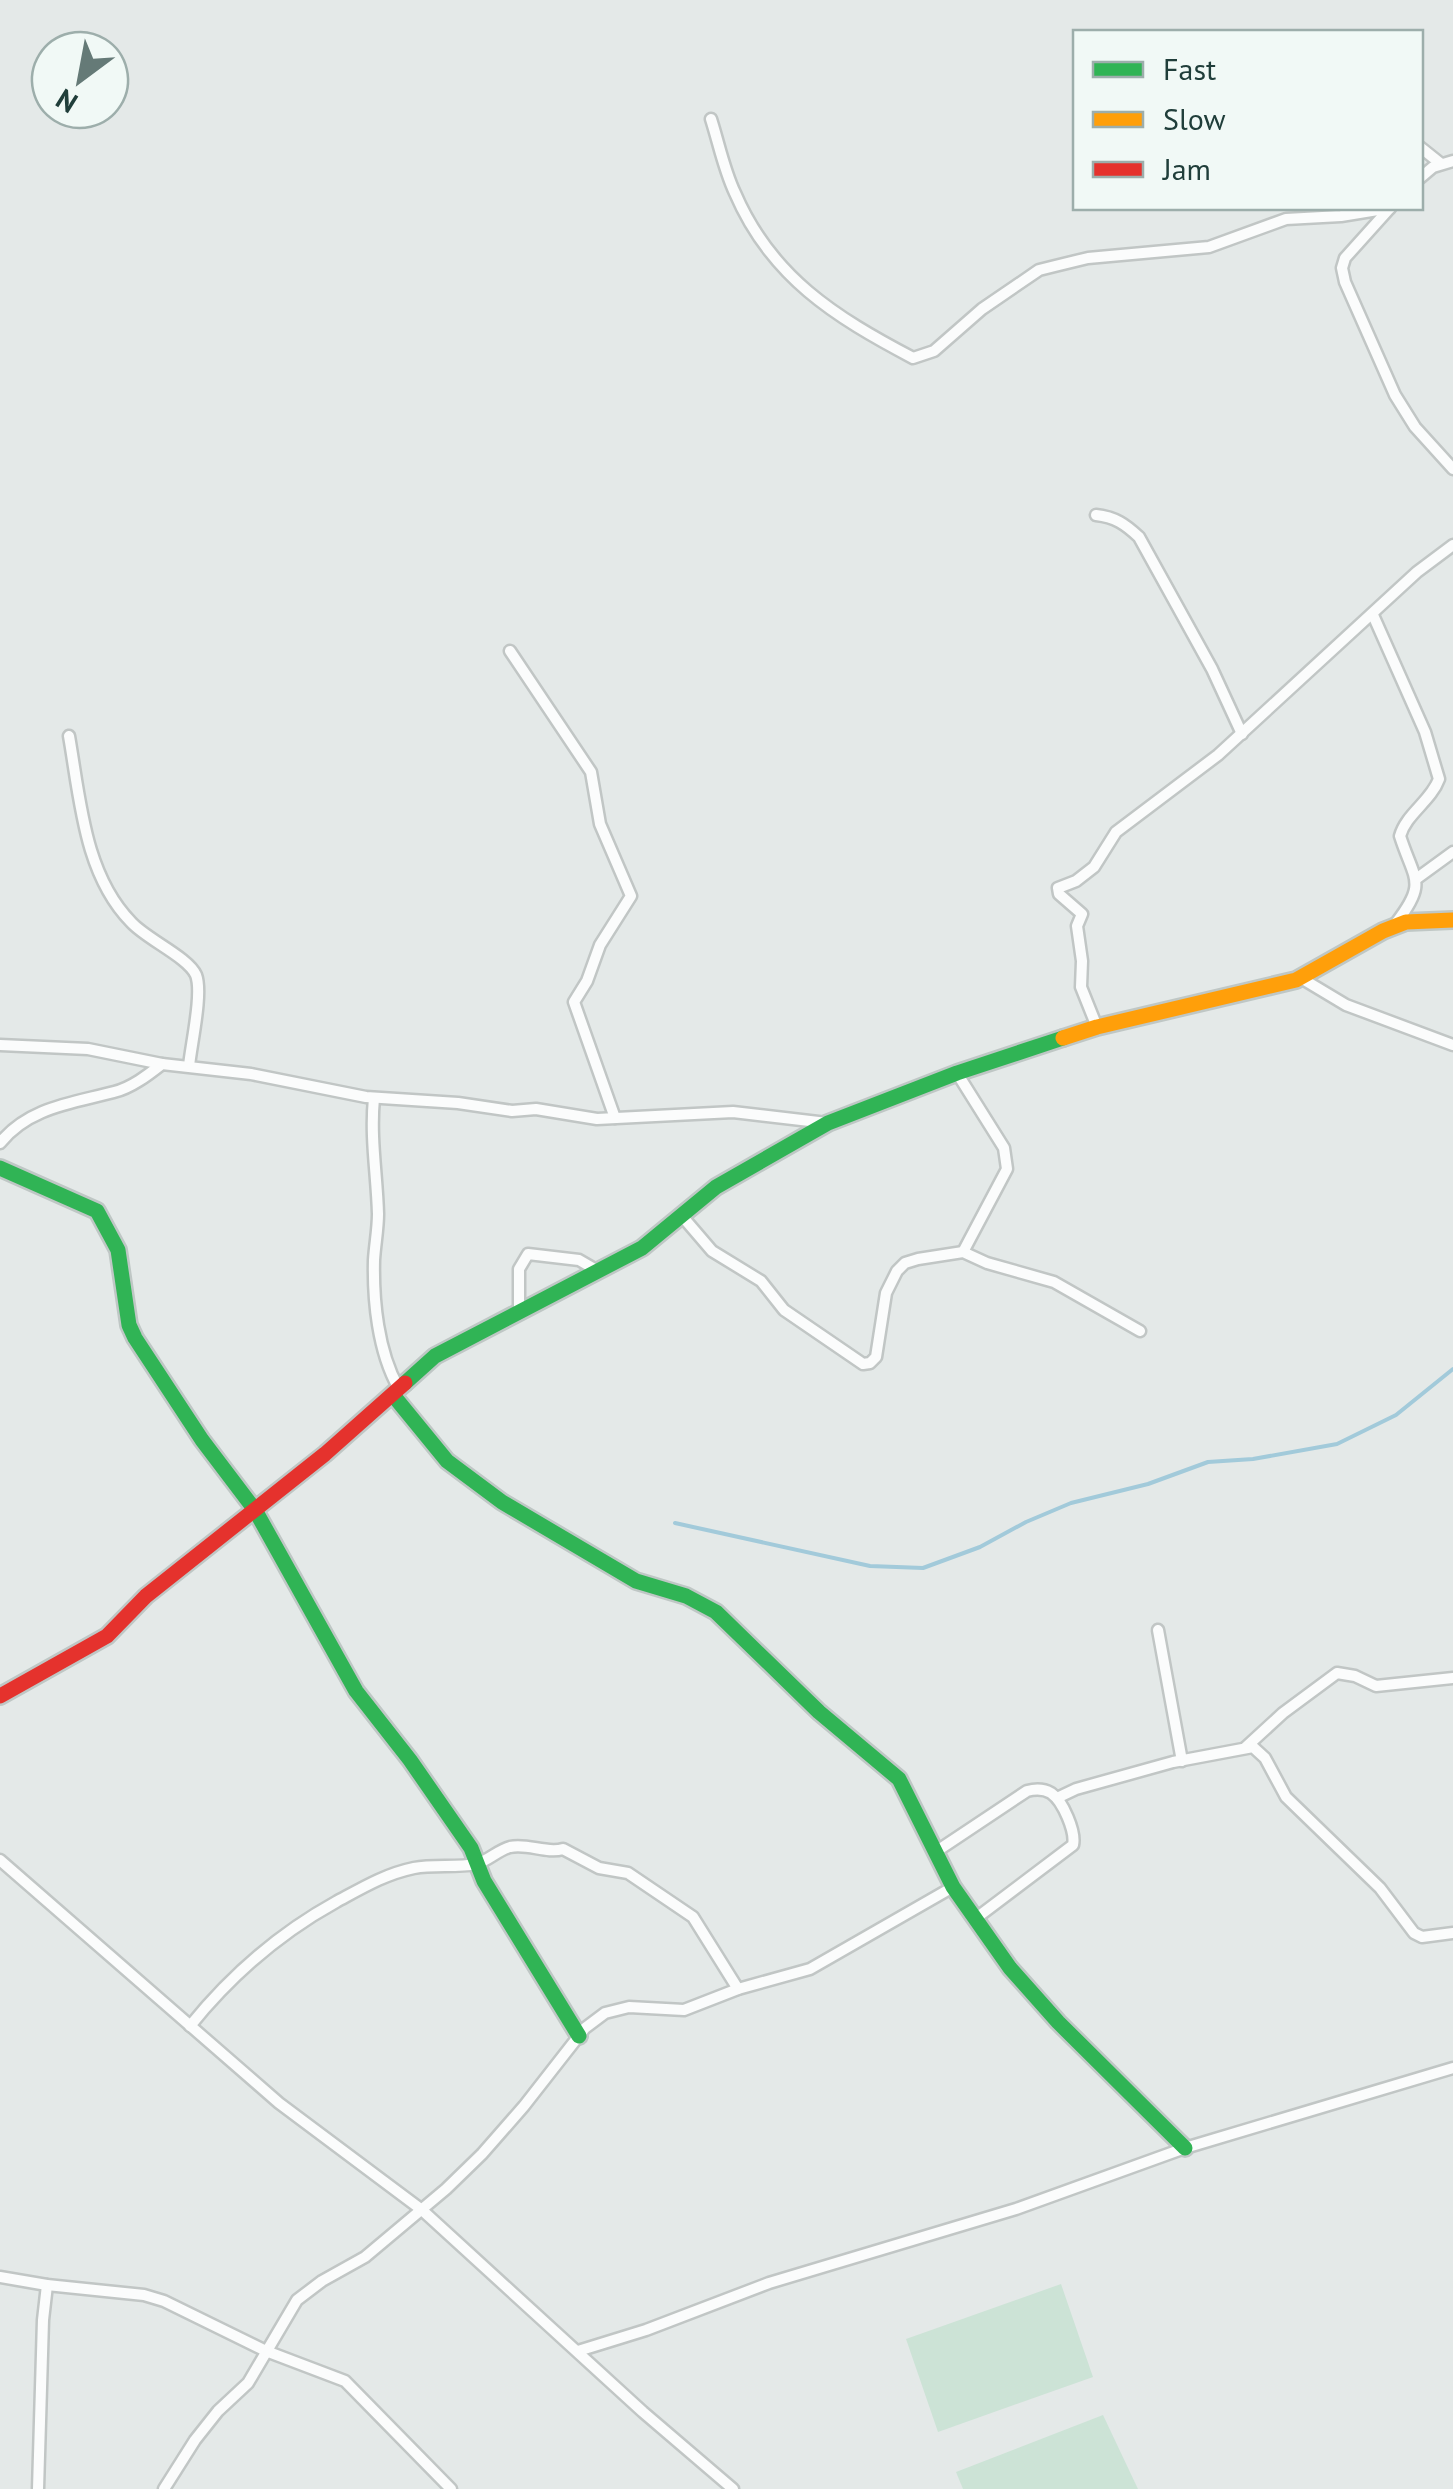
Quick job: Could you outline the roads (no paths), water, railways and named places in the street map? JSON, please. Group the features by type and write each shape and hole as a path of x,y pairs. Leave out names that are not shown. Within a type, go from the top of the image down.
{"street":[{"path":"711,119 733,191 751,226 784,272 816,298 913,358 934,352 982,309 1035,273 1055,266 1088,258 1209,247 1286,220 1378,210"},
{"path":"1423,149 1440,163"},
{"path":"1423,176 1440,163 1453,161"},
{"path":"1389,210 1345,258 1345,282 1395,395 1453,470"},
{"path":"1096,514 1124,524 1139,537 1212,669 1242,734"},
{"path":"1097,1027 1081,987 1082,961 1076,926 1082,914 1057,889 1094,868 1116,832 1242,734 1416,572 1453,545"},
{"path":"1373,615 1408,690 1438,771 1436,787 1402,827 1400,836 1416,879 1416,895 1394,926"},
{"path":"510,651 591,772 600,824 631,896 600,946 574,1002 615,1118"},
{"path":"69,736 90,845 109,893 139,931 188,965 197,979 188,1066"},
{"path":"1416,879 1453,852"},
{"path":"0,1696 107,1636 146,1596 435,1356 642,1248 716,1187 828,1123 957,1073 1097,1027 1301,978 1406,922 1453,920"},
{"path":"1301,978 1346,1005 1453,1045"},
{"path":"0,1045 88,1049 374,1098 615,1118 733,1112 828,1123"},
{"path":"0,1142 21,1122 40,1112 127,1087 162,1064"},
{"path":"957,1073 1004,1148 1007,1169 963,1252"},
{"path":"374,1098 371,1131 378,1212 374,1262 384,1359 396,1391 448,1462 502,1502 636,1580 686,1596 716,1612 819,1712 898,1779 952,1887 1010,1968 1058,2022 1184,2148"},
{"path":"0,1168 97,1211 118,1250 129,1325 135,1338 192,1426 254,1510 356,1691 458,1828 552,1996 579,2036"},
{"path":"682,1216 712,1251 760,1281 784,1310 863,1364 876,1356 886,1293 897,1271 918,1259 963,1252 1054,1282 1140,1331"},
{"path":"519,1312 520,1270 528,1254 578,1260 598,1270"},
{"path":"1158,1630 1182,1761"},
{"path":"1246,1748 1283,1713 1337,1672 1376,1686 1453,1678"},
{"path":"1056,1798 1076,1789 1182,1761 1246,1748 1258,1750 1286,1797 1380,1888 1414,1933 1422,1937 1453,1933"},
{"path":"933,1853 1027,1791 1039,1789 1056,1798 1074,1834 1073,1844 975,1920"},
{"path":"190,2026 247,1964 299,1922 371,1882 415,1868 476,1864 501,1850 519,1846 557,1851 564,1848 599,1868 628,1873 693,1916 738,1989"},
{"path":"0,1860 278,2103 422,2210 733,2489"},
{"path":"164,2489 195,2440 248,2383 297,2300 322,2281 365,2258 422,2210 482,2154 579,2036 605,2013 629,2007 684,2010 738,1989 810,1969 952,1887"},
{"path":"578,2351 646,2330 769,2283 1016,2209 1184,2148 1453,2068"},
{"path":"0,2277 154,2298 266,2350 322,2370 356,2390 450,2489"},
{"path":"38,2489 47,2286"}],"waterway":[{"path":"675,1523 870,1566 923,1568 980,1547 1071,1503 1148,1484 1208,1462 1253,1459 1337,1444 1396,1415 1453,1369"}]}
